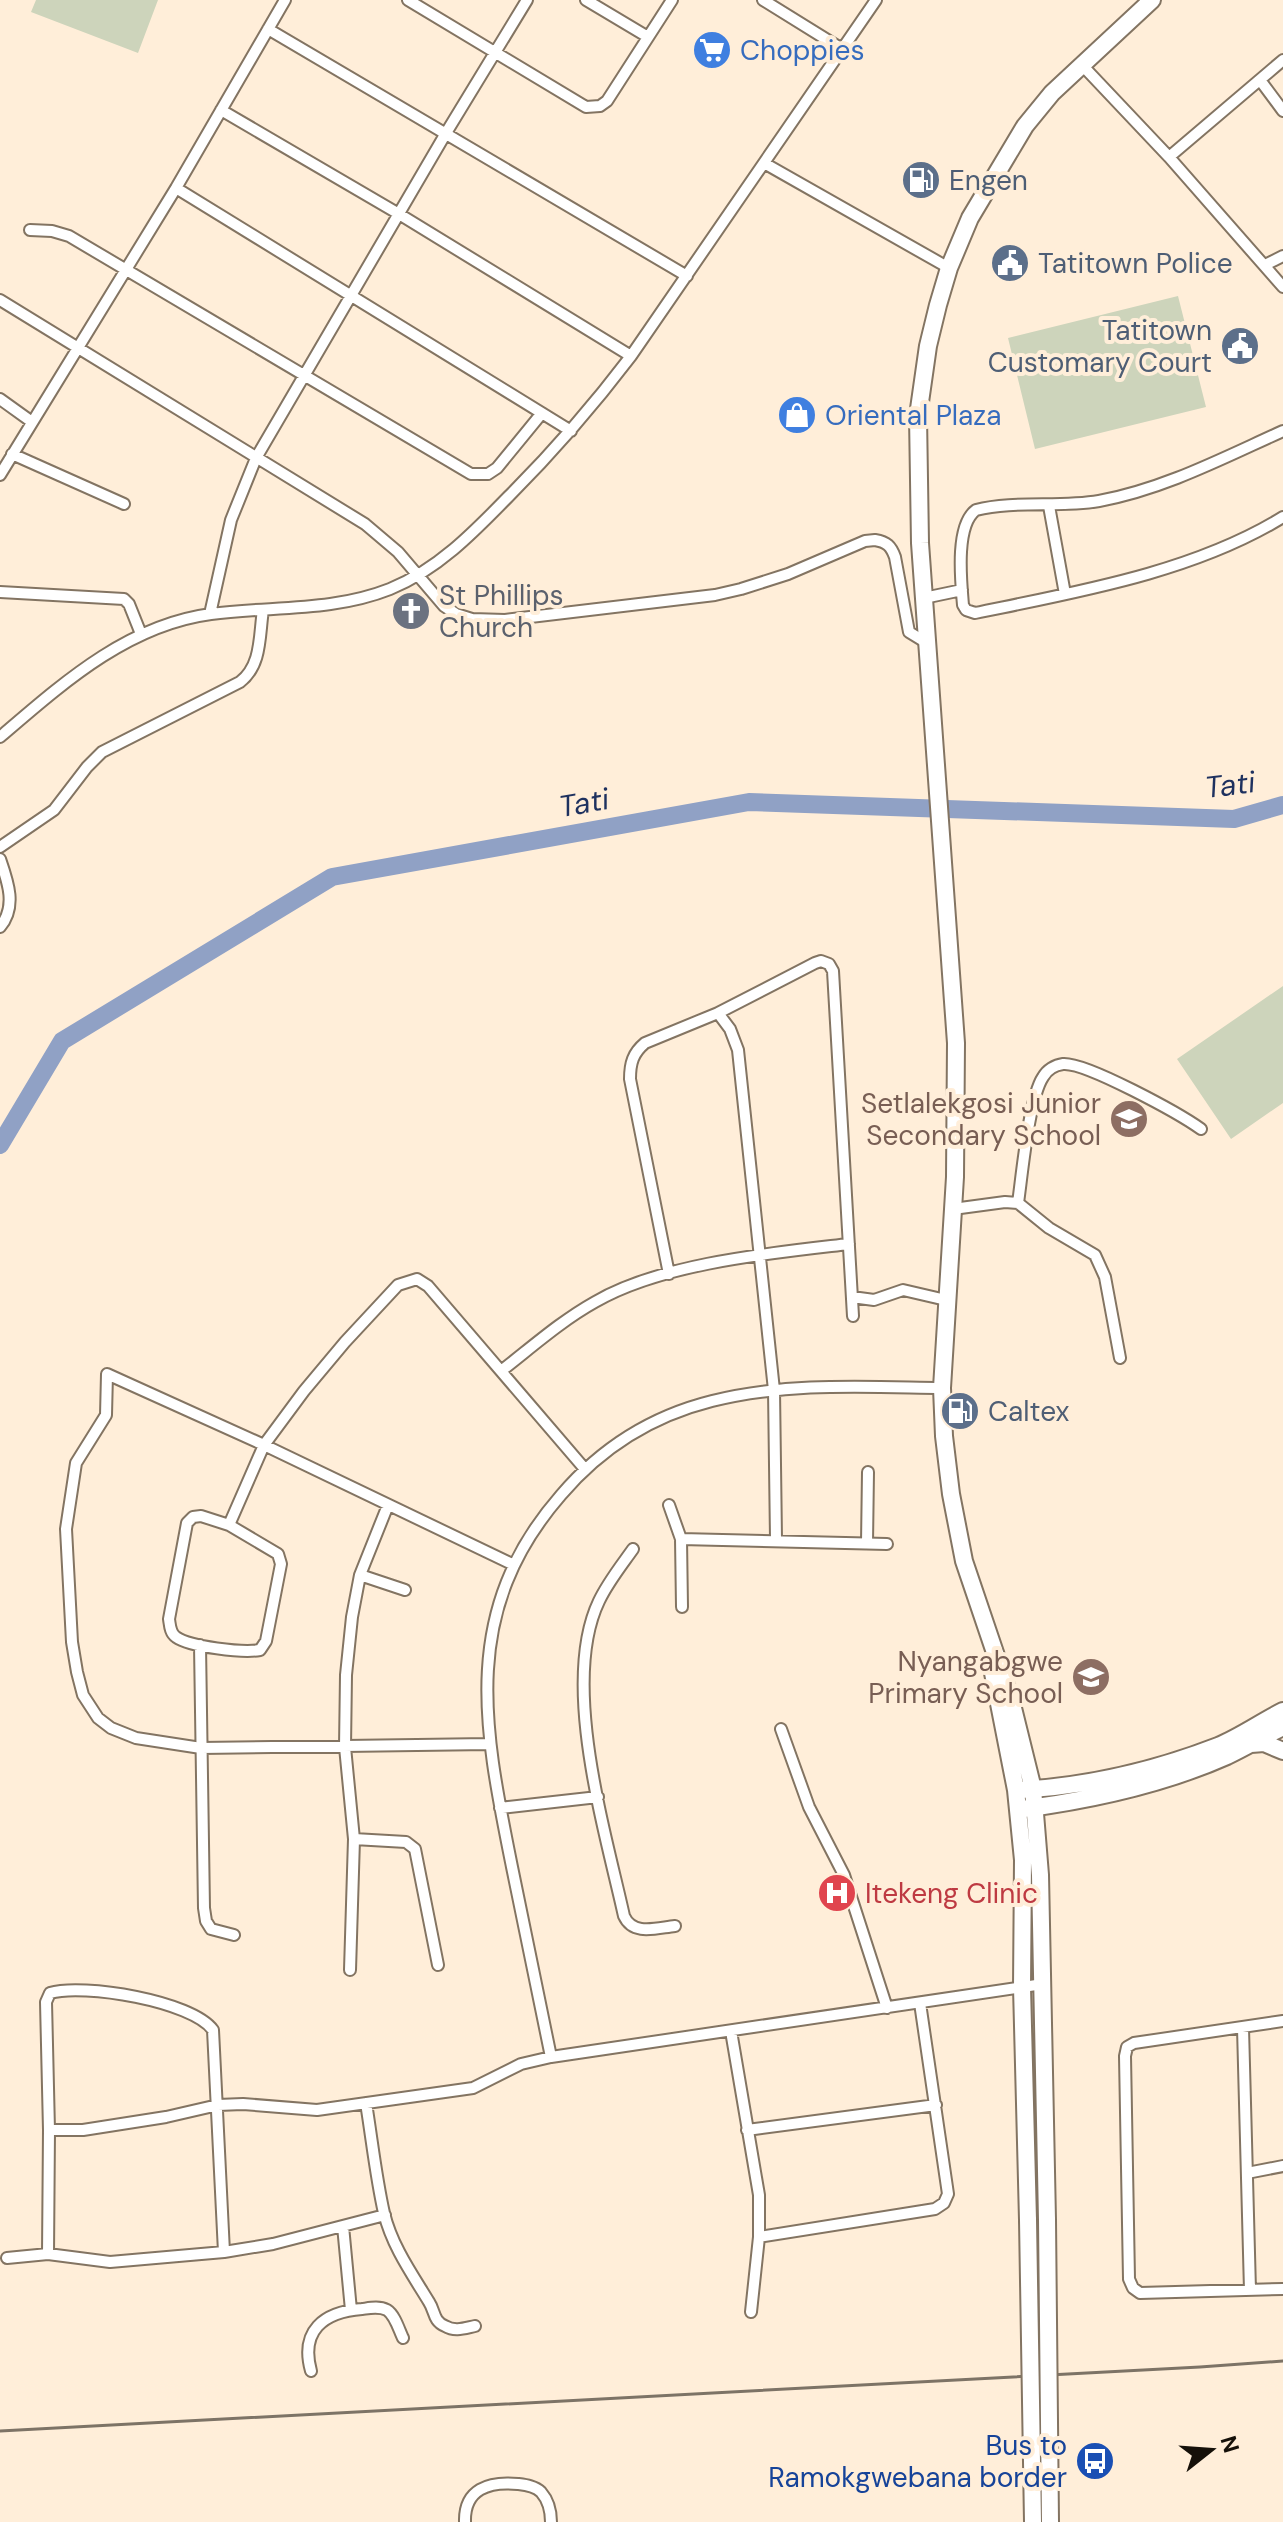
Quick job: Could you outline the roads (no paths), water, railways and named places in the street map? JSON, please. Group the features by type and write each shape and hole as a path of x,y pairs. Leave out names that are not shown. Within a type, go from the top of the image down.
{"main road":[{"path":"1033,2522 1022,1987 1027,1808 1033,1789 1011,1700 964,1561 951,1494 942,1388 953,1209 956,1043 924,598 918,492 918,416 928,346 949,268 970,218 1025,126 1052,93 1148,1"},
{"path":"983,1624 1016,1790 1039,1833 1050,2522"},
{"path":"1016,1790 1108,1778 1170,1762 1279,1726"},
{"path":"1027,1808 1111,1793 1174,1776 1226,1756 1279,1726"},
{"path":"1251,1744 1264,1743 1283,1751"}],"street":[{"path":"0,475 176,188 285,0"},
{"path":"408,0 593,109 607,101 672,0"},
{"path":"210,614 231,520 256,458 349,296 527,0"},
{"path":"586,0 648,37"},
{"path":"763,0 842,49"},
{"path":"0,737 81,671 141,634 210,614 336,604 366,597 418,576 458,547 571,431 631,356 876,0"},
{"path":"268,29 687,276"},
{"path":"1169,157 1283,60"},
{"path":"1082,65 1169,157 1283,287"},
{"path":"1260,80 1283,111"},
{"path":"221,110 399,214 631,356"},
{"path":"764,163 949,268"},
{"path":"176,188 571,431"},
{"path":"30,230 69,236 471,474 488,474 497,468 542,413"},
{"path":"1265,265 1283,256"},
{"path":"0,300 376,533 398,552 444,606 456,614 472,619 505,620 700,597 741,589 788,574 865,541 875,540 891,547 909,632 927,643"},
{"path":"0,399 32,422"},
{"path":"1283,431 1180,478 1096,501 985,508 970,515 963,542 962,590 966,610 975,613 1065,594 1207,556 1283,517"},
{"path":"12,454 124,504"},
{"path":"1049,506 1065,594"},
{"path":"924,598 962,590"},
{"path":"0,592 124,599 141,634"},
{"path":"0,847 54,810 102,752 249,676 256,661 263,610"},
{"path":"0,859 11,905 0,927"},
{"path":"669,1274 630,1079 632,1057 645,1043 718,1013 821,961 829,964 833,971 853,1316"},
{"path":"718,1013 730,1029 738,1050 774,1390 776,1539"},
{"path":"1018,1203 1035,1098 1042,1078 1057,1066 1072,1065 1152,1099 1201,1129"},
{"path":"953,1209 1018,1203 1049,1228 1087,1249 1100,1263 1120,1358"},
{"path":"501,1371 594,1302 622,1289 669,1274 760,1254 849,1244"},
{"path":"229,1525 264,1445 345,1342 398,1285 417,1279 428,1286 584,1468"},
{"path":"852,1297 874,1300 903,1290 946,1300"},
{"path":"489,1744 201,1748 136,1738 111,1728 90,1709 83,1695 72,1642 66,1529 73,1475 80,1455 106,1415 107,1374 264,1445 512,1564"},
{"path":"551,2057 489,1744 487,1669 490,1643 499,1601 512,1564 552,1505 584,1468 617,1443 662,1418 711,1401 774,1390 942,1388"},
{"path":"867,1543 868,1472"},
{"path":"350,1970 354,1839 345,1747 346,1675 360,1575 388,1505"},
{"path":"669,1505 681,1539 682,1607"},
{"path":"201,1516 229,1525 271,1548 278,1554 281,1564 266,1641 260,1650 251,1652 200,1645 175,1637 169,1619 187,1523 193,1517 201,1516"},
{"path":"681,1539 887,1544"},
{"path":"633,1549 599,1601 585,1651 583,1679 586,1720 598,1797 624,1916 628,1925 635,1929 675,1926"},
{"path":"360,1575 405,1590"},
{"path":"200,1645 206,1921 211,1929 234,1935"},
{"path":"781,1729 809,1807 844,1875 887,2008"},
{"path":"500,1808 598,1797"},
{"path":"354,1839 406,1842 415,1849 438,1965"},
{"path":"49,2130 83,2130 218,2105 317,2110 473,2088 521,2064 551,2057 1043,1984"},
{"path":"48,2254 46,2002 50,1993 63,1989 133,1995 166,2005 209,2024 215,2037 224,2252"},
{"path":"759,2237 935,2209 944,2203 948,2194 920,2003"},
{"path":"1283,2021 1134,2043 1127,2047 1125,2056 1129,2279 1133,2288 1140,2293 1283,2289"},
{"path":"1243,2028 1250,2290"},
{"path":"731,2031 759,2195 759,2237 751,2312"},
{"path":"366,2103 385,2215 415,2281 431,2305 435,2318 447,2328 456,2330 475,2326"},
{"path":"747,2130 936,2105"},
{"path":"1247,2173 1283,2166"},
{"path":"7,2258 48,2254 110,2262 224,2252 273,2244 385,2215"},
{"path":"343,2226 351,2310"},
{"path":"311,2371 307,2357 312,2333 322,2319 351,2310 385,2309 391,2314 403,2338"},
{"path":"465,2522 468,2500 479,2490 504,2483 528,2485 539,2490 546,2500 551,2522"}],"waterway":[{"name":"Tati","path":"0,1145 62,1041 332,877 749,802 1234,819 1283,805"}],"railway":[{"path":"0,2431 1283,2361"}],"place":[{"name":"Choppies","path":"712,50"},
{"name":"Engen","path":"921,180"},
{"name":"Tatitown Police","path":"1010,263"},
{"name":"Tatitown Customary Court","path":"1240,346"},
{"name":"Oriental Plaza","path":"797,415"},
{"name":"St Phillips Church","path":"411,611"},
{"name":"Setlalekgosi Junior Secondary School","path":"1129,1119"},
{"name":"Caltex","path":"960,1411"},
{"name":"Nyangabgwe Primary School","path":"1091,1677"},
{"name":"Itekeng Clinic","path":"837,1893"},
{"name":"Bus to Ramokgwebana border","path":"1095,2461"}]}
